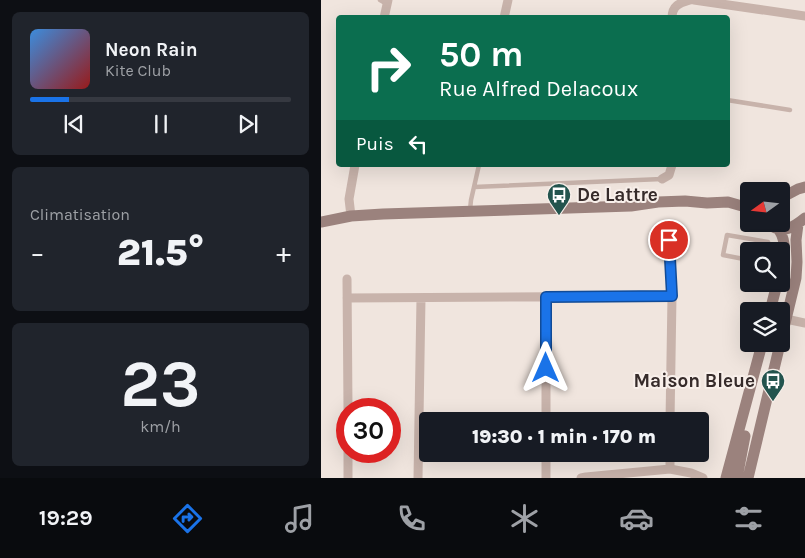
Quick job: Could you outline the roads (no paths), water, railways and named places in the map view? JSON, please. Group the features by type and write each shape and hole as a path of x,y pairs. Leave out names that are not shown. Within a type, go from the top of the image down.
{"street":[{"path":"505,15 508,0"},
{"path":"672,15 679,2 692,0 805,16"},
{"path":"384,15 385,1"},
{"path":"351,216 349,199 355,167"},
{"path":"662,179 669,175 671,167"},
{"path":"801,188 805,178"},
{"path":"321,222 351,216 392,213 631,206 669,210 707,203 740,201"},
{"path":"728,202 740,205"},
{"path":"790,228 802,221"},
{"path":"790,303 796,278 796,240 802,221"},
{"path":"669,240 672,296 670,412"},
{"path":"347,279 348,398"},
{"path":"347,298 672,296"},
{"path":"546,297 546,412"},
{"path":"418,478 421,298"},
{"path":"790,320 805,323"},
{"path":"728,472 760,352"},
{"path":"750,475 778,352"},
{"path":"737,478 745,437 745,412"},
{"path":"546,462 546,478"},
{"path":"669,462 669,469"},
{"path":"348,463 348,478"},
{"path":"669,469 682,478"},
{"path":"581,478 646,474 669,469 691,473 703,478"}],"lane":[{"path":"730,100 790,110"},
{"path":"470,211 479,167"},
{"path":"474,187 662,179"},
{"path":"740,258 723,255 727,235 768,242"}],"place":[{"name":"De Lattre","path":"559,216"},
{"name":"Maison Bleue","path":"773,402"}]}
